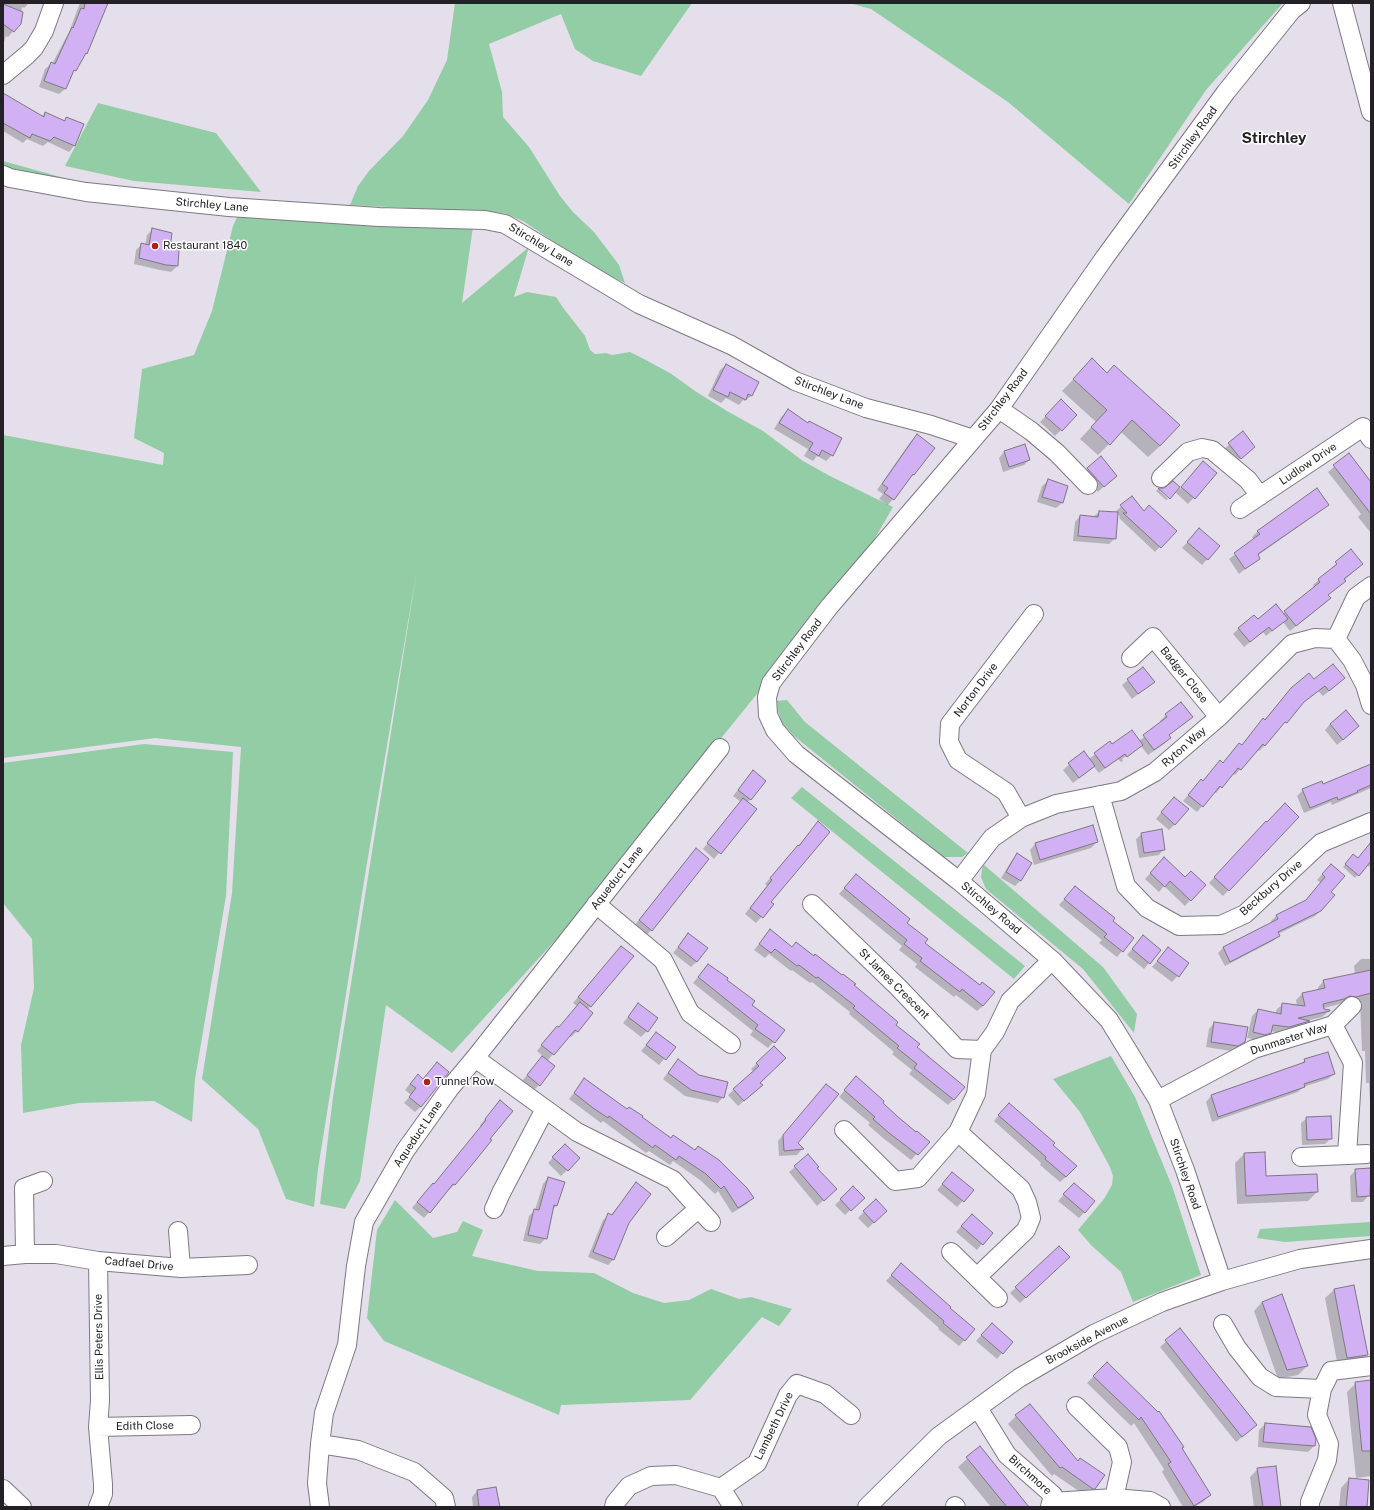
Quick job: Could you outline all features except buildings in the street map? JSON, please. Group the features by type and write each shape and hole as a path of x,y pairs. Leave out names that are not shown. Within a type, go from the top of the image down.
{"street":[{"path":"3,75 34,48 44,31 54,3"},
{"name":"Stirchley Road","path":"1222,1281 1185,1170 1158,1100 1109,1020 1052,960 958,881 796,754 775,730 768,715 767,697 771,683 829,607 999,409 1105,257 1222,98 1292,10 1301,3"},
{"path":"1342,3 1371,112"},
{"name":"Stirchley Lane","path":"3,175 10,178 101,194 243,208 379,217 485,220 505,224 639,304 731,345 795,381 866,408 931,425 973,439"},
{"path":"999,409 1031,430 1058,452 1088,485"},
{"name":"Ludlow Drive","path":"1240,509 1363,427 1371,439"},
{"path":"1161,478 1188,452 1202,448 1212,450 1243,475 1260,496"},
{"path":"1371,586 1356,597 1336,639 1352,660 1365,685 1371,705"},
{"name":"Norton Drive","path":"1021,818 1006,792 958,760 949,742 950,724 1034,614"},
{"name":"Badger Close","path":"1131,658 1153,637 1219,717"},
{"name":"Ryton Way","path":"958,881 992,838 1021,818 1056,804 1121,791 1155,772 1219,717 1292,644 1315,638 1336,639"},
{"name":"Aqueduct Lane","path":"320,1507 317,1484 324,1413 348,1344 356,1266 364,1222 405,1150 450,1088 720,748"},
{"name":"Beckbury Drive","path":"1100,795 1126,886 1147,908 1179,926 1221,925 1245,914 1322,843 1371,822"},
{"path":"596,904 663,960 690,1013 731,1044"},
{"name":"St James Crescent","path":"812,904 898,986 957,1049 982,1050"},
{"path":"844,1130 895,1180 918,1178 958,1132 976,1094 982,1050 995,1032 1010,1001 1052,960"},
{"name":"Dunmaster Way","path":"1158,1100 1254,1049 1333,1025 1352,1006"},
{"path":"1333,1025 1353,1063 1347,1155"},
{"path":"475,1058 577,1132 673,1180 711,1222"},
{"path":"494,1209 545,1109"},
{"path":"958,1132 1021,1189 1027,1202 1031,1218 1026,1230 977,1276"},
{"path":"1301,1157 1367,1154"},
{"path":"25,1254 24,1188 43,1181"},
{"path":"666,1237 698,1209"},
{"name":"Cadfael Drive","path":"178,1231 181,1268"},
{"name":"Brookside Avenue","path":"867,1507 939,1436 1019,1378 1094,1334 1162,1302 1222,1281 1300,1259 1371,1249"},
{"path":"950,1252 977,1276 998,1298"},
{"path":"3,1256 56,1254 98,1261"},
{"name":"Cadfael Drive","path":"98,1261 181,1268 248,1265"},
{"name":"Ellis Peters Drive","path":"98,1261 100,1401 98,1427 104,1484 98,1507"},
{"path":"1224,1324 1237,1348 1260,1377 1276,1388 1322,1389"},
{"path":"1310,1507 1310,1502 1327,1460 1329,1444 1317,1415 1322,1389 1331,1372 1371,1366"},
{"name":"Lambeth Drive","path":"721,1488 757,1463 788,1395 797,1384 825,1394 851,1415"},
{"path":"1076,1406 1118,1447 1122,1462 1114,1498"},
{"name":"Birchmore","path":"978,1408 1007,1455 1053,1495 1051,1505 1114,1498 1150,1501 1161,1507"},
{"name":"Edith Close","path":"98,1427 191,1425"},
{"path":"320,1444 358,1450 414,1472 444,1498 446,1507"},
{"path":"614,1507 615,1503 629,1486 651,1476 676,1475 721,1488 733,1507"},
{"path":"3,1489 22,1507"}],"green space":[{"path":"455,3 692,3 641,76 593,61 575,49 561,14 489,44 502,92 503,117 529,147 560,196 573,212 594,232 619,265 625,283 593,268 523,221 504,213 350,205 358,186 369,171 403,136 428,100 447,60"},
{"path":"849,3 1283,3 1206,90 1129,204 1008,102 871,9"},
{"path":"98,103 216,133 261,192 134,181 65,166"},
{"path":"3,161 64,178 78,184 3,172"},
{"path":"240,211 474,220 462,303 529,247 514,297 527,292 556,297 585,336 590,350 595,354 606,353 612,355 630,352 642,358 670,373 727,411 763,431 803,461 893,507 867,552 808,631 594,898 452,1053 386,1005 360,1181 345,1209 320,1204 333,1097 417,569 366,869 318,1169 314,1207 286,1199 258,1129 202,1079 232,893 241,747 155,738 3,758 3,435 163,465 164,453 134,438 142,369 194,355 212,311 233,226"},
{"path":"787,700 805,722 968,853 962,857 944,857 794,736 783,724 778,711 777,701"},
{"path":"144,744 233,752 226,896 195,1079 192,1122 154,1101 79,1103 23,1113 21,1045 34,988 32,939 3,903 3,763"},
{"path":"802,787 1025,966 1014,979 791,798"},
{"path":"983,864 1103,967 1137,1014 1134,1033 1083,969 986,889 981,877"},
{"path":"1111,1056 1135,1097 1172,1186 1201,1275 1133,1302 1121,1272 1092,1246 1078,1230 1104,1199 1112,1185 1113,1176 1110,1167 1080,1112 1053,1079"},
{"path":"395,1200 433,1238 457,1232 463,1221 483,1230 472,1256 538,1271 594,1273 633,1293 664,1303 689,1300 711,1289 739,1299 751,1297 792,1309 779,1326 762,1317 690,1400 561,1405 559,1415 384,1341 367,1318 377,1230"},
{"path":"1371,1222 1371,1236 1285,1242 1257,1238 1260,1229"}],"place":[{"name":"Restaurant 1840","path":"155,246"},
{"name":"Tunnel Row","path":"427,1082"}],"district":[{"name":"Stirchley","path":"1274,138"}]}
